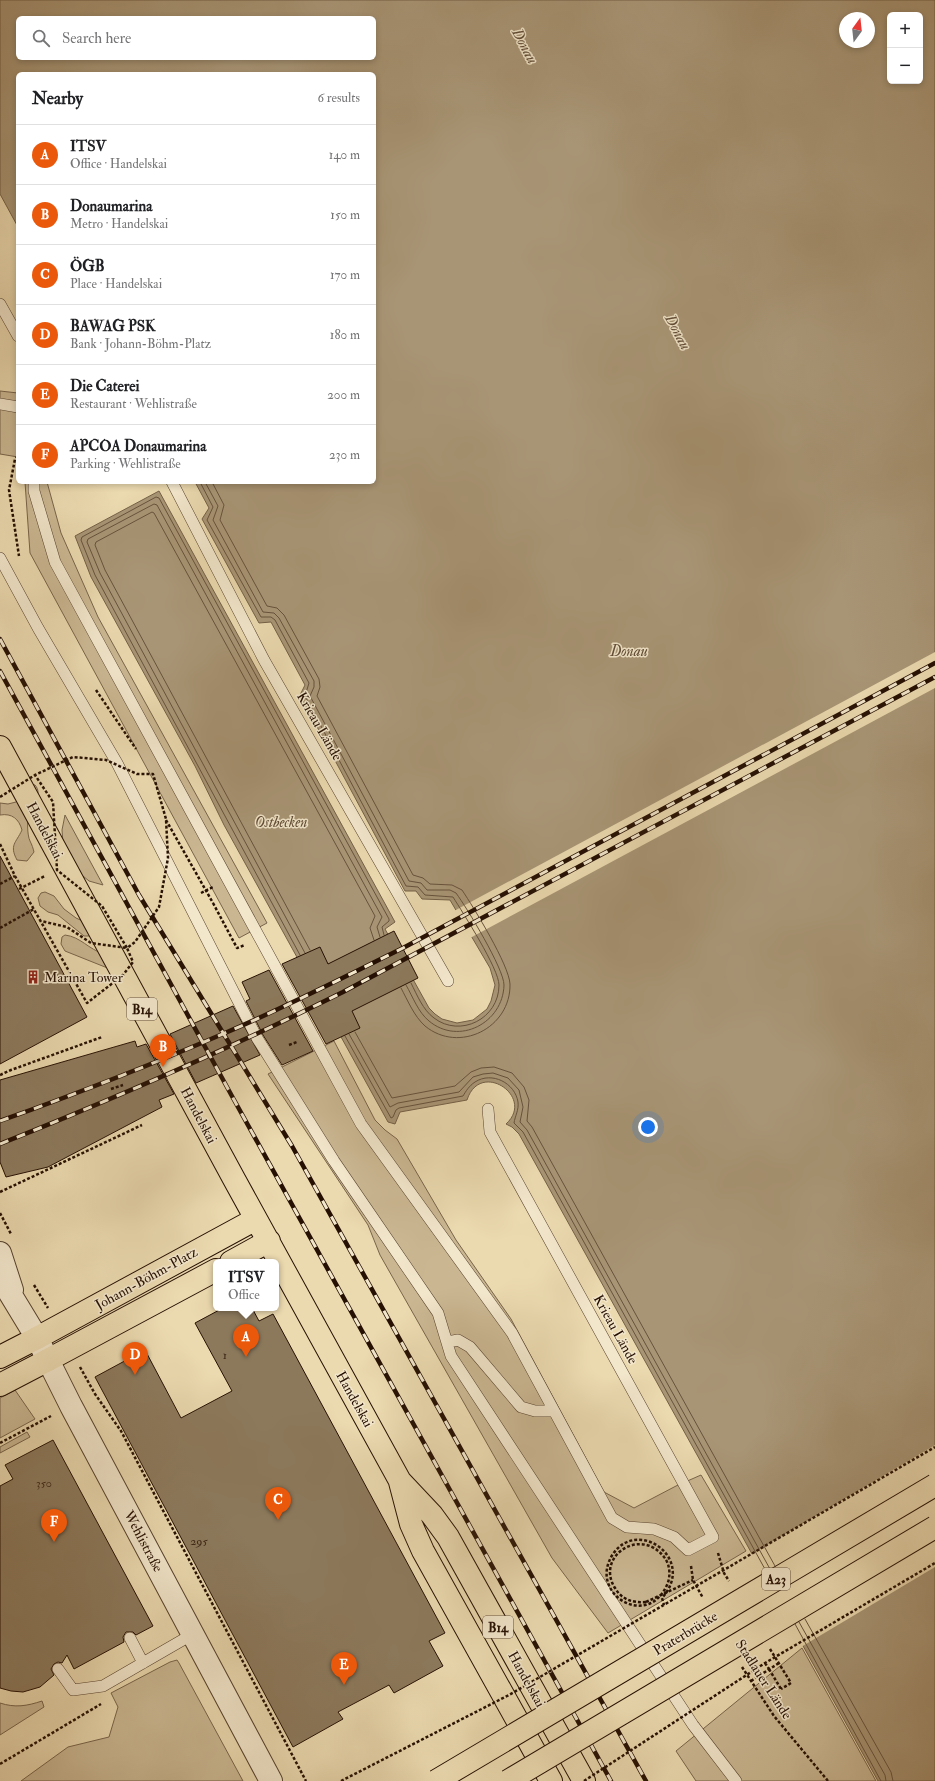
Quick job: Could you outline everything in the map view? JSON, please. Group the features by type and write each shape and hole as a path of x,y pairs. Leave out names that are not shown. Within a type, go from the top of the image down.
{"main road":[{"name":"Handelskai","path":"0,747 279,1259"},
{"name":"Johann-Böhm-Platz","path":"0,1357 256,1219"},
{"path":"236,1259 269,1241"},
{"name":"Handelskai","path":"279,1259 400,1481 432,1514 448,1537 584,1781"},
{"name":"Johann-Böhm-Platz","path":"0,1385 213,1272"},
{"name":"Handelskai","path":"400,1481 410,1524 423,1551 551,1781"},
{"name":"Praterbrücke","path":"436,1781 935,1485"},
{"name":"A23","path":"508,1781 935,1527"}],"street":[{"name":"Wehlistraße","path":"0,1253 8,1306"},
{"name":"Wehlistraße","path":"0,1277 8,1306 37,1338 271,1781"}],"lane":[{"path":"0,304 16,332"},
{"path":"0,404 16,407"},
{"path":"34,484 34,491 55,562 361,1124 512,1333 553,1411 535,1411 522,1407 470,1347 458,1340 448,1342"},
{"name":"Krieau Lände","path":"173,484 264,660 448,981"},
{"path":"0,558 38,628 117,763 257,1038 334,1161 438,1313 451,1356 693,1725 736,1781"},
{"name":"Krieau Lände","path":"488,1109 490,1132 713,1537 688,1550 674,1537 654,1529 627,1527 612,1518 553,1411"},
{"path":"58,1669 73,1690 103,1686 193,1634"},
{"path":"130,1638 143,1663"}],"path":[{"path":"16,458 9,490 20,560"},
{"path":"92,685 140,755"},
{"path":"0,797 35,775 73,757 106,760 136,774 153,774"},
{"path":"149,767 153,774 166,819 237,948"},
{"path":"0,844 15,876 87,1003 124,975 133,962 127,948 102,906 57,870 53,802 35,775"},
{"path":"41,921 67,927 91,943 127,948 135,942 159,907 168,858 166,819"},
{"path":"18,889 50,874"},
{"path":"0,884 15,876"},
{"path":"197,895 228,879"},
{"path":"0,928 34,909"},
{"path":"0,1075 102,1037"},
{"path":"111,1089 123,1085"},
{"path":"0,1192 142,1125"},
{"path":"87,1378 120,1432 306,1781"},
{"path":"0,1442 52,1415"},
{"path":"341,1781 509,1695 935,1447"},
{"path":"664,1605 662,1598 672,1584 673,1572 671,1561 665,1551 656,1544 645,1540 623,1544 612,1555 607,1570 607,1580 611,1590 617,1598 626,1604 647,1606 655,1600 667,1585 669,1567 663,1555 652,1546 643,1544 634,1544 624,1548 616,1555 610,1574 612,1584 618,1593 626,1600 646,1602 693,1580 705,1600"},
{"path":"584,1781 765,1663 935,1562"},
{"name":"Stadlauer Lände","path":"739,1661 774,1716 828,1781"},
{"path":"765,1663 781,1689"},
{"path":"751,1681 779,1663 791,1683 781,1689"},
{"path":"769,1669 781,1689"},
{"path":"0,1764 106,1701"}],"shaded area":[{"path":"0,391 16,393 16,457 0,454"},
{"path":"25,484 48,484 61,533 98,617 267,923 239,938 30,553"},
{"path":"30,784 35,785 38,792 28,819 28,835 34,852 27,861 17,860 13,847 22,830 17,820 8,815 0,815 0,803 8,804 16,802"},
{"path":"65,815 103,885 89,881 77,871 63,843 62,830"},
{"path":"45,892 54,896 64,909 76,918 87,923 91,933 89,936 84,936 58,915 48,912 40,906 38,898 41,893"},
{"path":"65,935 76,938 98,952 104,954 115,971 65,951 61,944 62,937"},
{"path":"334,1041 375,1120 397,1139 456,1240 511,1319 604,1492 634,1508 701,1475 746,1551 608,1633 552,1558 380,1255 368,1225 268,1074"},
{"path":"15,1390 35,1419 0,1438 0,1398"},
{"path":"27,1432 30,1437 0,1453 0,1447"},
{"path":"802,1648 876,1781 696,1781 676,1751"},
{"path":"177,1660 243,1781 21,1781 68,1747 109,1737 118,1707 111,1693 170,1662"},
{"path":"42,1701 44,1707 0,1735 0,1703 11,1706 21,1706"}],"water":[{"name":"Donau","path":"0,0 935,0 935,1781 878,1781 519,1134 512,1127 506,1124 513,1114 514,1103 510,1094 503,1086 493,1082 483,1083 474,1088 467,1100 400,1112 395,1124 388,1122 224,825 195,766 91,577 75,536 159,491 395,922 385,929 429,1008 442,1019 457,1023 473,1020 487,1009 491,1001 495,985 490,968 450,900 422,899 416,891 405,891 300,695 305,685 271,622 259,623 202,519 209,508 196,484 376,484 376,72 16,72 16,223 0,194"}],"pier":[{"path":"935,652 935,688 470,938 454,911"},
{"path":"935,1445 935,1567 801,1647 750,1555"}],"building":[{"name":"Marina Tower","path":"0,856 87,1017 0,1064"},
{"path":"394,931 418,978 352,1011 360,1028 326,1044 282,964 320,947 328,964"},
{"path":"269,970 313,1051 282,1065 263,1035 246,1001 250,999 242,982"},
{"path":"233,1006 260,1055 196,1083 170,1034"},
{"path":"135,1041 137,1047 146,1044 174,1094 159,1100 162,1107 48,1167 6,1177 0,1162 0,1080"},
{"path":"217,1311 254,1311 259,1321 273,1314 445,1633 429,1641 443,1666 394,1693 389,1685 338,1712 343,1719 293,1747 95,1377 145,1350 181,1418 232,1391 195,1323"},
{"path":"53,1440 153,1626 136,1635 133,1632 126,1632 123,1637 124,1642 74,1669 67,1655 62,1663 58,1662 54,1664 51,1669 54,1675 40,1687 23,1692 11,1691 0,1688 0,1486 13,1479 5,1465"}],"railway":[{"path":"0,639 139,895 292,1146 646,1781"},
{"path":"0,1121 85,1090 169,1056 248,1023 315,992 403,948 935,663"},
{"path":"0,671 233,1098 611,1781"},
{"path":"0,1144 173,1072 343,992 935,677"}],"place":[{"name":"Marina Tower","path":"33,977"},
{"name":"Donaumarina","path":"163,1067"},
{"name":"ITSV","path":"246,1357"},
{"name":"BAWAG PSK","path":"135,1375"},
{"name":"ÖGB","path":"278,1520"},
{"name":"APCOA Donaumarina","path":"54,1542"},
{"name":"Die Caterei","path":"344,1685"}],"water label":[{"name":"Ostbecken","path":"281,822"}]}
